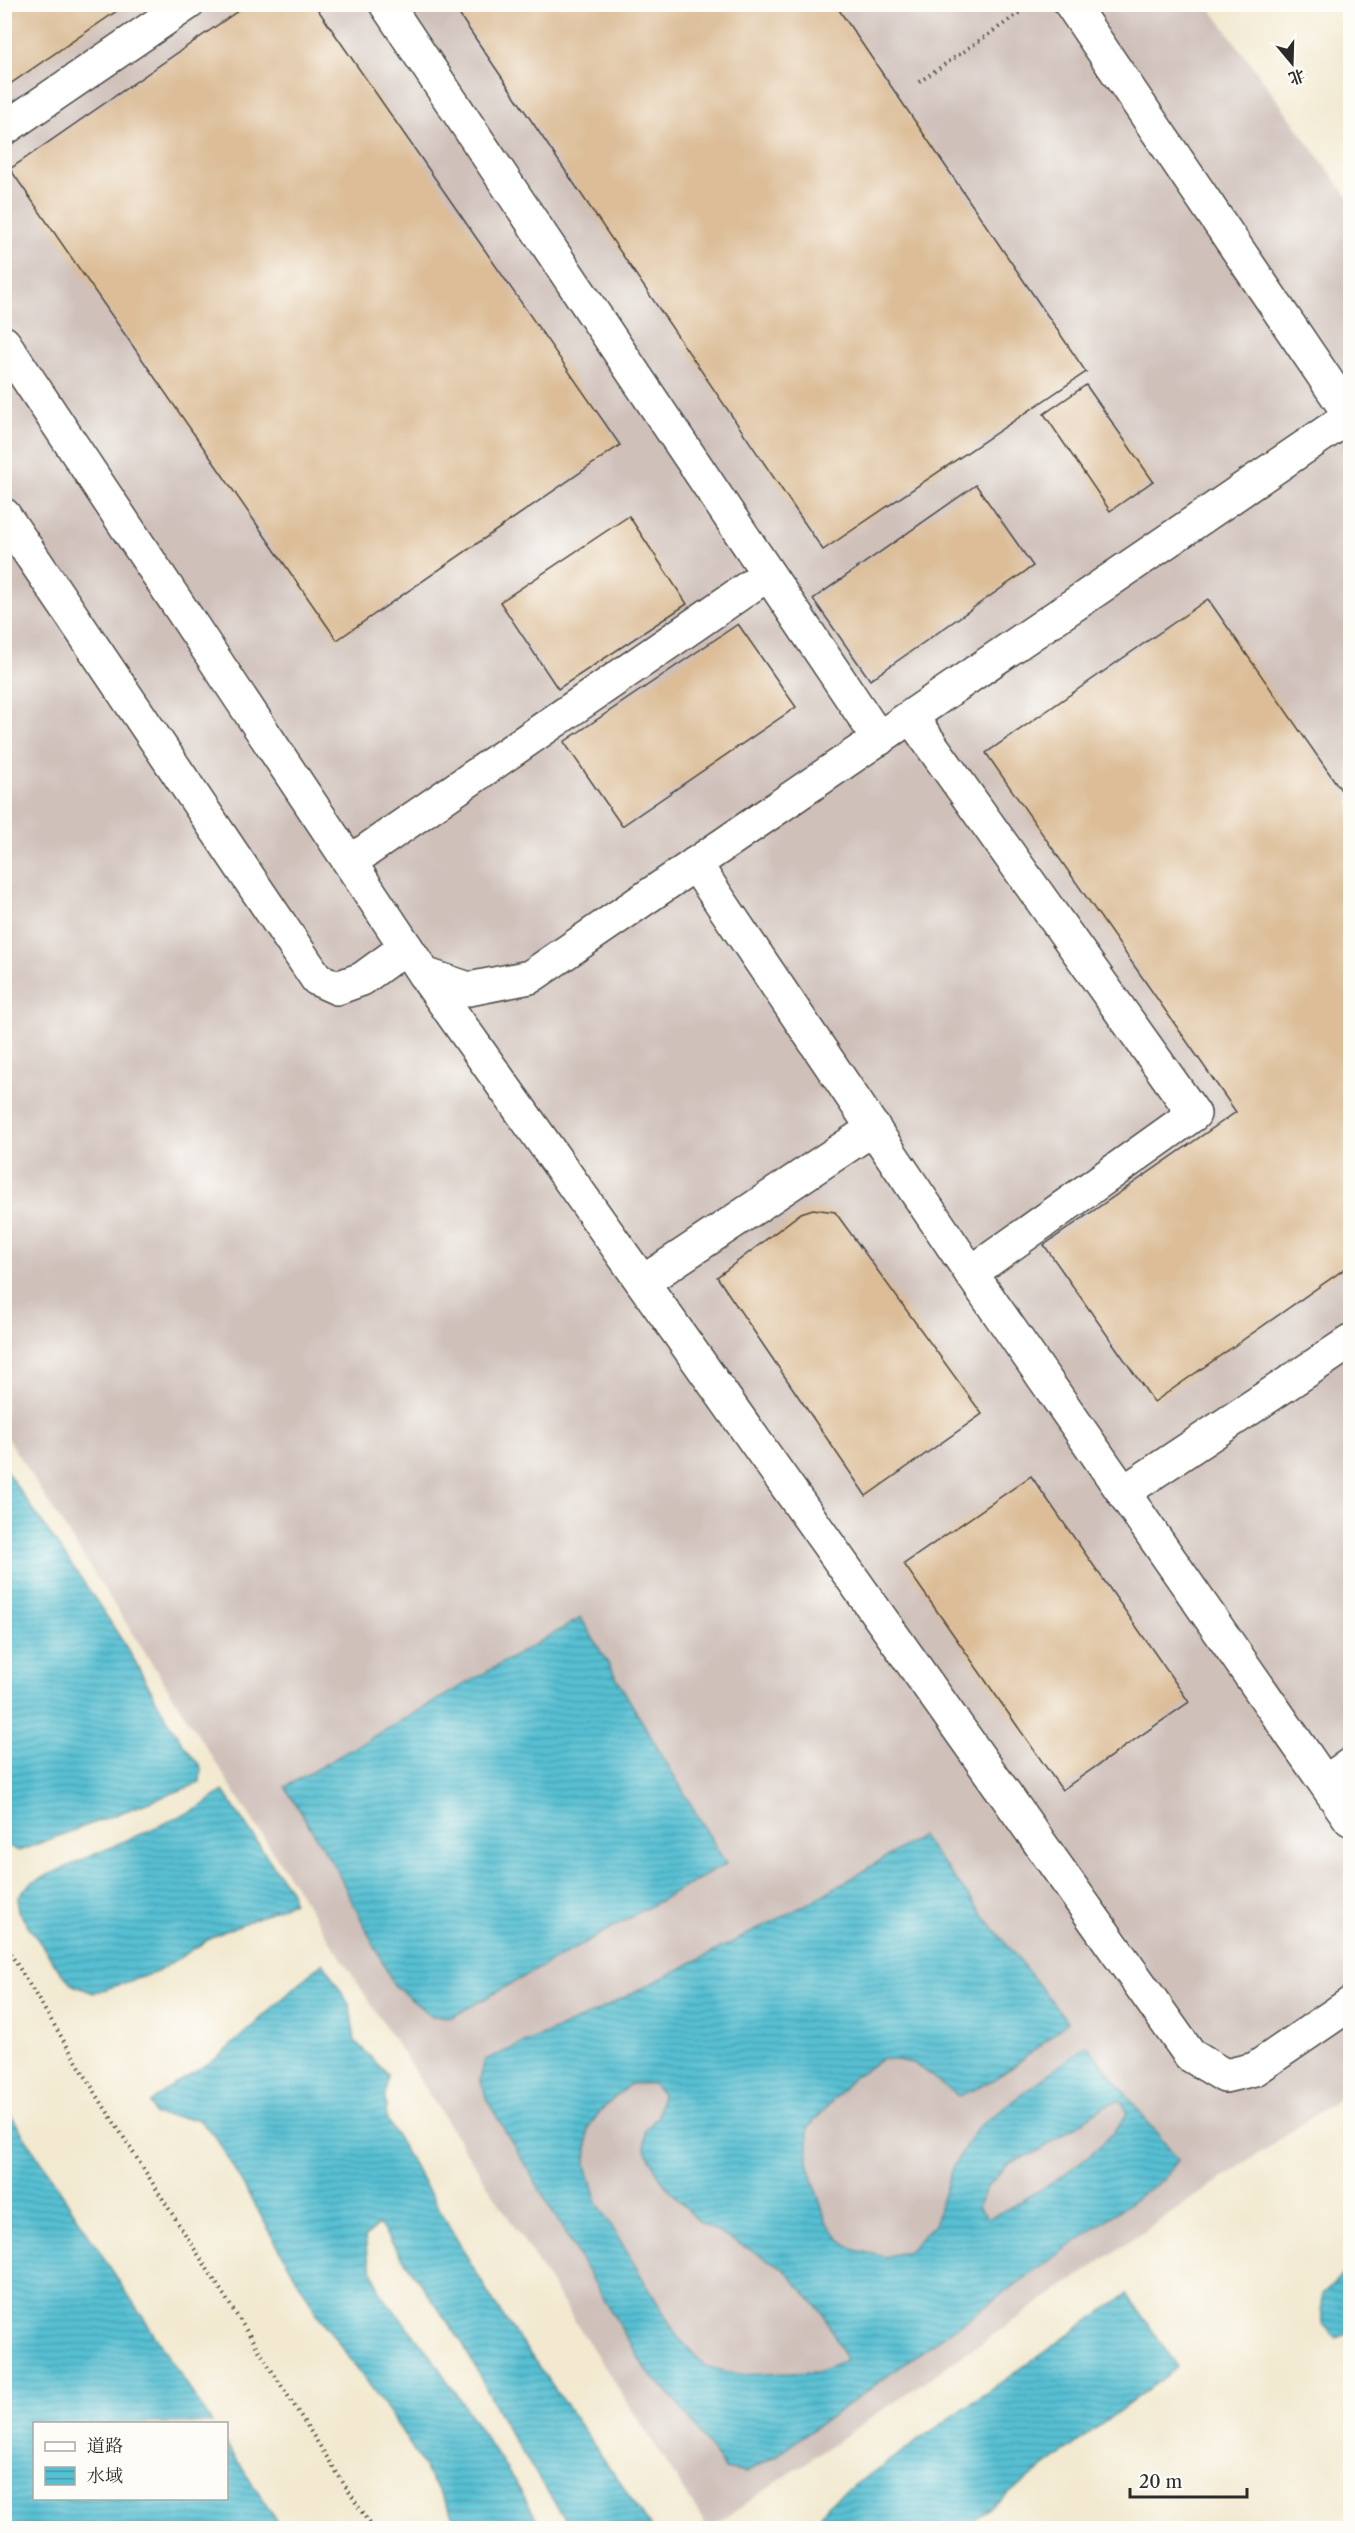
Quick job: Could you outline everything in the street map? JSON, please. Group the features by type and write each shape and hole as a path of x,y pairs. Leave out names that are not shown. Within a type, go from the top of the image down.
{"lane":[{"path":"4,129 187,4"},
{"path":"386,4 879,739"},
{"path":"4,514 317,979 338,988 415,961 469,989 530,977 912,718 1350,416 1071,4"},
{"path":"4,343 415,961 1190,2055 1225,2076 1255,2069 1350,2004"},
{"path":"350,862 768,574"},
{"path":"912,718 1194,1114 971,1273"},
{"path":"695,864 971,1273 1124,1492 1338,1774 1350,1819"},
{"path":"642,1282 874,1128"},
{"path":"1124,1492 1350,1342"}],"path":[{"path":"919,82 1033,4"},
{"path":"4,1943 103,2105 372,2529"}],"shaded area":[{"path":"5,5 1208,5 1350,200 1350,2091 710,2528 5,1435"}],"water":[{"path":"5,1469 101,1608 172,1726 201,1767 200,1783 19,1851 4,1844"},
{"path":"581,1618 726,1864 452,2017 431,2016 394,1985 336,1869 285,1787"},
{"path":"223,1791 291,1892 293,1902 214,1936 157,1972 94,1993 75,1986 61,1973 18,1911 18,1898 30,1883 197,1809"},
{"path":"921,1836 1068,2022 1002,2074 958,2096 913,2063 883,2058 854,2077 808,2128 808,2162 826,2221 839,2238 855,2250 885,2257 908,2251 934,2225 952,2168 977,2128 1087,2045 1178,2160 1164,2179 778,2454 746,2473 725,2469 681,2407 644,2367 487,2100 480,2079 485,2060 588,2016 813,1901","holes":["630,2084 652,2084 662,2093 658,2116 645,2131 645,2149 661,2180 700,2223 782,2267 823,2313 846,2360 817,2372 740,2375 705,2366 677,2336 596,2200 586,2165 588,2128 601,2110","1120,2101 1127,2113 1117,2128 1085,2159 1044,2187 988,2218 978,2207 987,2187 1008,2164 1039,2151 1108,2104"]},
{"path":"323,1962 350,2006 355,2041 388,2075 385,2096 387,2120 494,2303 652,2528 571,2528 507,2429 463,2344 379,2224 365,2237 367,2255 381,2294 430,2355 515,2482 542,2528 461,2528 393,2417 316,2312 215,2136 198,2119 155,2115 150,2103 169,2088 217,2058"},
{"path":"4,2105 211,2422 33,2422 33,2500 228,2500 228,2447 281,2528 5,2528"},
{"path":"1350,2269 1350,2333 1336,2338 1323,2324 1322,2294"},
{"path":"1127,2294 1178,2367 963,2528 823,2528 817,2521 829,2503"}],"building":[{"path":"4,4 127,4 4,88"},
{"path":"248,4 314,4 620,445 337,640 10,169"},
{"path":"452,4 835,4 1086,372 823,550"},
{"path":"1086,385 1153,481 1110,511 1044,414"},
{"path":"976,485 1033,566 870,680 813,599"},
{"path":"629,516 687,604 558,689 500,602"},
{"path":"1208,599 1350,803 1350,1265 1154,1402 1044,1245 1236,1112 986,753"},
{"path":"738,624 796,707 622,826 564,742"},
{"path":"813,1209 835,1212 982,1414 866,1496 717,1277 801,1213"},
{"path":"1031,1476 1189,1702 1062,1790 904,1564"}]}
